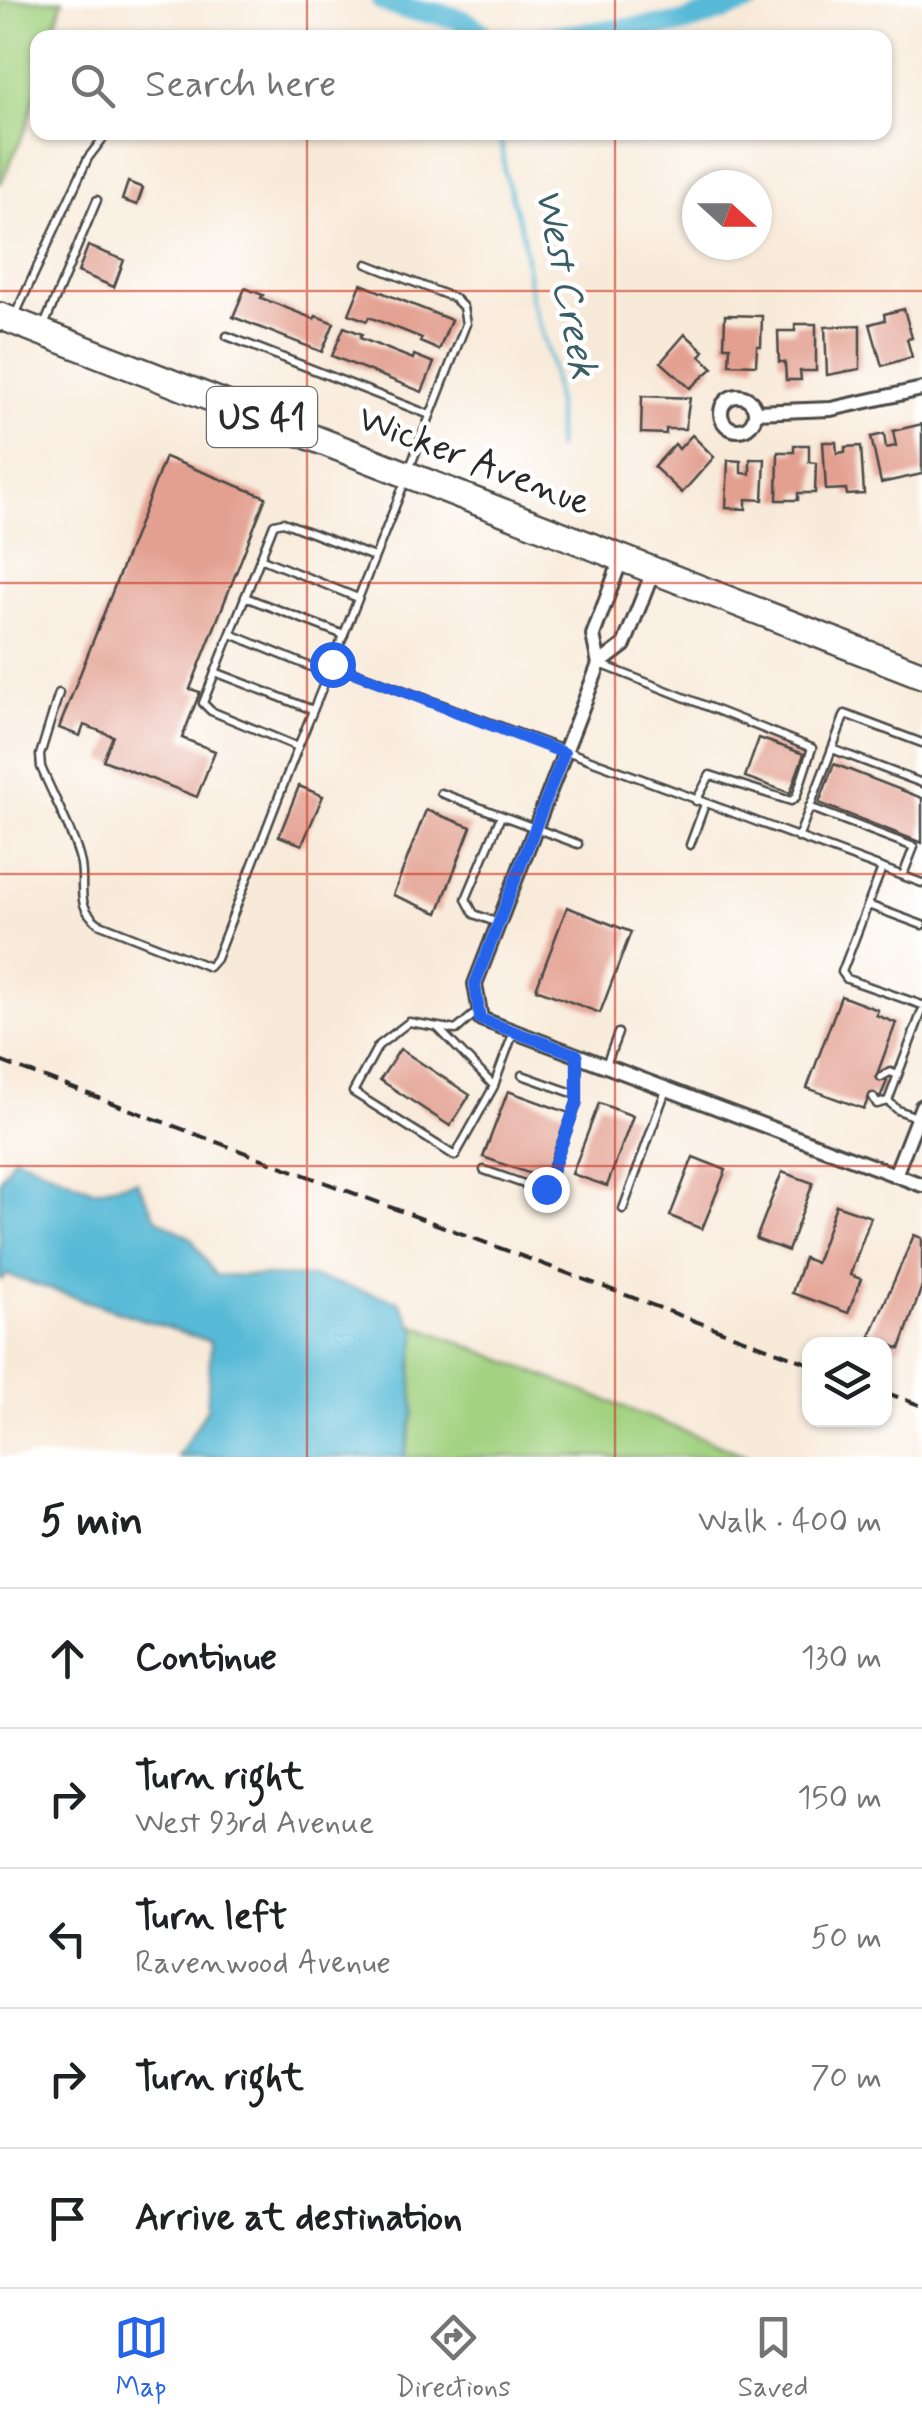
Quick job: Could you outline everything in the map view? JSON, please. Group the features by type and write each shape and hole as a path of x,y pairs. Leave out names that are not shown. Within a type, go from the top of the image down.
{"highway":[{"name":"Wicker Avenue","path":"6,319 922,675"}],"street":[{"path":"755,412 832,409 922,389"},
{"path":"599,664 594,636 622,556"},
{"path":"654,569 624,645 599,664 564,753 475,984 480,1015 514,1032 922,1185"},
{"path":"895,1175 920,1112"}],"lane":[{"path":"6,319 88,158 102,140"},
{"path":"42,332 98,200"},
{"path":"59,693 40,755 41,767 81,863 86,914 209,966 216,959 466,324 463,307 454,298 366,264"},
{"path":"227,336 430,415"},
{"path":"298,747 210,711 203,703 260,558 274,524 282,522 374,558"},
{"path":"260,558 358,598"},
{"path":"245,597 344,634"},
{"path":"231,634 328,674"},
{"path":"332,664 564,753 922,882"},
{"path":"599,664 812,748 796,797 791,801 710,775 696,800"},
{"path":"216,672 313,710"},
{"path":"798,838 844,714 922,744"},
{"path":"832,749 922,783"},
{"path":"441,793 578,844"},
{"path":"690,846 705,804"},
{"path":"809,807 918,849 903,875"},
{"path":"499,923 474,914 466,899 501,816"},
{"path":"882,868 842,972 922,1008 888,1101"},
{"path":"868,905 922,925"},
{"path":"480,1015 456,1030 409,1022 378,1046 353,1092 454,1156 494,1086 514,1032"},
{"path":"437,1027 494,1086"},
{"path":"605,1066 618,1034"},
{"path":"484,1170 544,1191 575,1110 577,1055"},
{"path":"881,1077 890,1072 898,1075"},
{"path":"522,1075 576,1094"},
{"path":"623,1210 666,1089"},
{"path":"873,1097 879,1104 888,1101"},
{"path":"888,1101 898,1110 920,1112"}],"green space":[{"path":"0,0 63,0 53,30 30,30 30,114 0,185"},
{"path":"412,1324 750,1457 404,1457 412,1414 416,1341"}],"water":[{"path":"14,1156 93,1190 137,1181 156,1218 191,1238 215,1275 314,1277 399,1301 417,1332 412,1366 414,1412 404,1457 178,1457 207,1409 211,1342 7,1275 0,1280 0,1180"}],"building":[{"path":"128,182 143,188 137,205 122,200"},
{"path":"88,246 124,260 114,287 78,272"},
{"path":"361,284 451,320 439,350 420,342 422,338 369,317 367,321 349,314"},
{"path":"245,288 314,319 316,316 334,323 322,352 233,317"},
{"path":"904,309 912,338 907,339 912,357 882,366 870,324 885,320 884,314"},
{"path":"725,315 762,316 756,365 729,364 730,346 724,346"},
{"path":"795,324 816,324 816,371 800,371 801,380 786,380 785,362 779,362 778,331 795,331"},
{"path":"860,325 860,369 827,375 825,327"},
{"path":"344,327 362,334 360,338 434,363 422,392 332,356"},
{"path":"685,334 704,351 700,356 713,368 690,388 661,362"},
{"path":"642,396 690,398 685,429 666,429 666,434 641,433"},
{"path":"922,424 922,474 881,483 871,437 884,434 886,448 896,446 893,431"},
{"path":"692,435 714,457 682,493 654,467 675,444 679,449"},
{"path":"823,442 836,442 837,453 845,452 845,447 861,446 864,494 847,495 846,489 826,490"},
{"path":"794,445 809,445 809,462 816,463 815,493 798,493 798,500 777,500 778,452 794,452"},
{"path":"165,457 266,497 190,689 200,692 182,738 215,751 197,797 103,760 113,736 84,725 80,736 59,728"},
{"path":"750,459 765,459 763,500 746,499 746,509 726,508 728,460 741,461 741,473 750,474"},
{"path":"759,738 804,754 790,793 745,777"},
{"path":"834,764 922,798 922,843 819,803"},
{"path":"299,786 323,796 302,845 279,836"},
{"path":"426,810 471,827 438,913 393,895"},
{"path":"567,907 631,932 600,1013 536,989"},
{"path":"841,996 878,1010 876,1015 896,1023 876,1077 887,1081 880,1098 870,1094 864,1109 807,1088"},
{"path":"400,1049 470,1095 450,1126 380,1080"},
{"path":"508,1091 569,1113 545,1179 483,1157"},
{"path":"599,1103 633,1116 607,1186 572,1174"},
{"path":"693,1157 726,1170 702,1229 670,1216"},
{"path":"782,1172 813,1183 788,1251 756,1239"},
{"path":"836,1205 871,1217 850,1275 861,1279 848,1313 792,1293 804,1258 816,1263"},
{"path":"914,1235 922,1238 922,1286 900,1349 892,1346 892,1337 870,1336"}],"waterway":[{"name":"West Creek","path":"382,0 461,20 477,30"},
{"path":"618,30 684,23 751,0"},
{"name":"West Creek","path":"501,140 505,173 523,236 531,298 550,358 557,407 557,449"}],"railway":[{"path":"0,1061 802,1361"},
{"path":"892,1395 922,1406"}],"route":[{"path":"332,664 564,753 475,984 480,1019 577,1055 577,1102 546,1189"}]}
